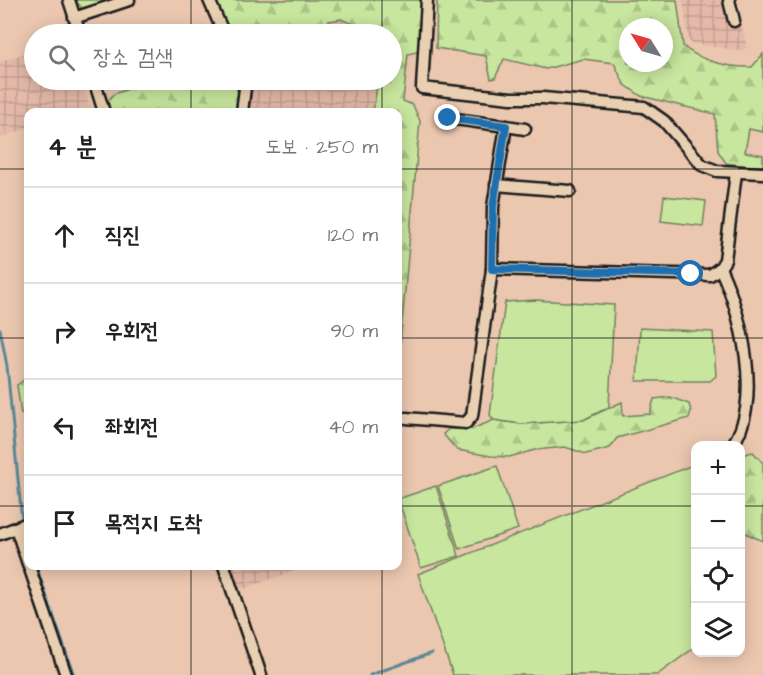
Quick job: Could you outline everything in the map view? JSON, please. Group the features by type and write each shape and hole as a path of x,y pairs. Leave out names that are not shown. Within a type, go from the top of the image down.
{"lane":[{"path":"69,0 76,24"},
{"path":"74,18 129,0"},
{"path":"209,0 220,24"},
{"path":"427,0 422,88 511,98 543,98 645,107 664,121 702,165 717,171 763,173"},
{"path":"729,0 734,21"},
{"path":"97,90 103,108"},
{"path":"242,108 245,90"},
{"path":"448,118 525,129"},
{"path":"406,418 466,423 472,416 492,269 496,184 506,126"},
{"path":"492,269 710,275 720,268 725,260 736,173"},
{"path":"496,184 570,191"},
{"path":"720,268 747,336 754,387 745,424 735,441"},
{"path":"0,534 24,525"},
{"path":"16,528 24,551"},
{"path":"31,570 66,675"},
{"path":"225,570 261,675"}],"shaded area":[{"path":"683,0 735,0 747,47 741,51 691,43 688,39"},
{"path":"341,19 354,24 325,24"},
{"path":"24,54 24,90 84,90 90,107 24,108 24,129 0,138 0,62"},
{"path":"250,90 376,90 374,108 248,108"},
{"path":"230,570 296,570 238,591"}],"green space":[{"path":"75,0 114,0 82,8"},
{"path":"214,0 421,0 421,51 408,54 403,101 413,105 420,121 402,323 402,108 374,108 376,90 402,90 402,24 353,24 341,19 324,24 224,24"},
{"path":"437,0 677,0 683,46 690,51 725,65 744,67 752,67 763,54 763,132 749,129 745,152 763,155 763,168 726,163 718,151 715,114 641,96 624,84 614,63 583,59 546,69 504,59 495,78 491,79 486,56 436,48"},
{"path":"125,90 237,90 238,94 236,108 108,108 106,103 114,94"},
{"path":"664,196 706,201 703,226 661,221"},
{"path":"535,300 614,305 609,407 583,420 521,424 494,420 490,415 505,302"},
{"path":"640,328 713,332 716,376 710,381 637,381"},
{"path":"24,380 24,414 21,414 17,385"},
{"path":"670,397 689,404 691,411 689,418 617,438 610,448 586,454 565,447 535,450 509,457 491,456 457,450 443,434 449,429 472,429 494,420 521,424 583,420 622,402 623,416 650,414 654,399"},
{"path":"753,452 763,463 763,541 745,533 745,454"},
{"path":"497,466 518,529 459,549 438,486"},
{"path":"691,466 691,650 657,675 453,675 418,574"},
{"path":"436,486 459,556 421,568 402,511 402,498"}],"waterway":[{"path":"207,8 214,24"},
{"path":"0,329 7,366 22,520"},
{"path":"37,570 74,675"},
{"path":"370,675 432,653"}],"route":[{"path":"448,118 506,126 493,207 492,269 691,274"}]}
